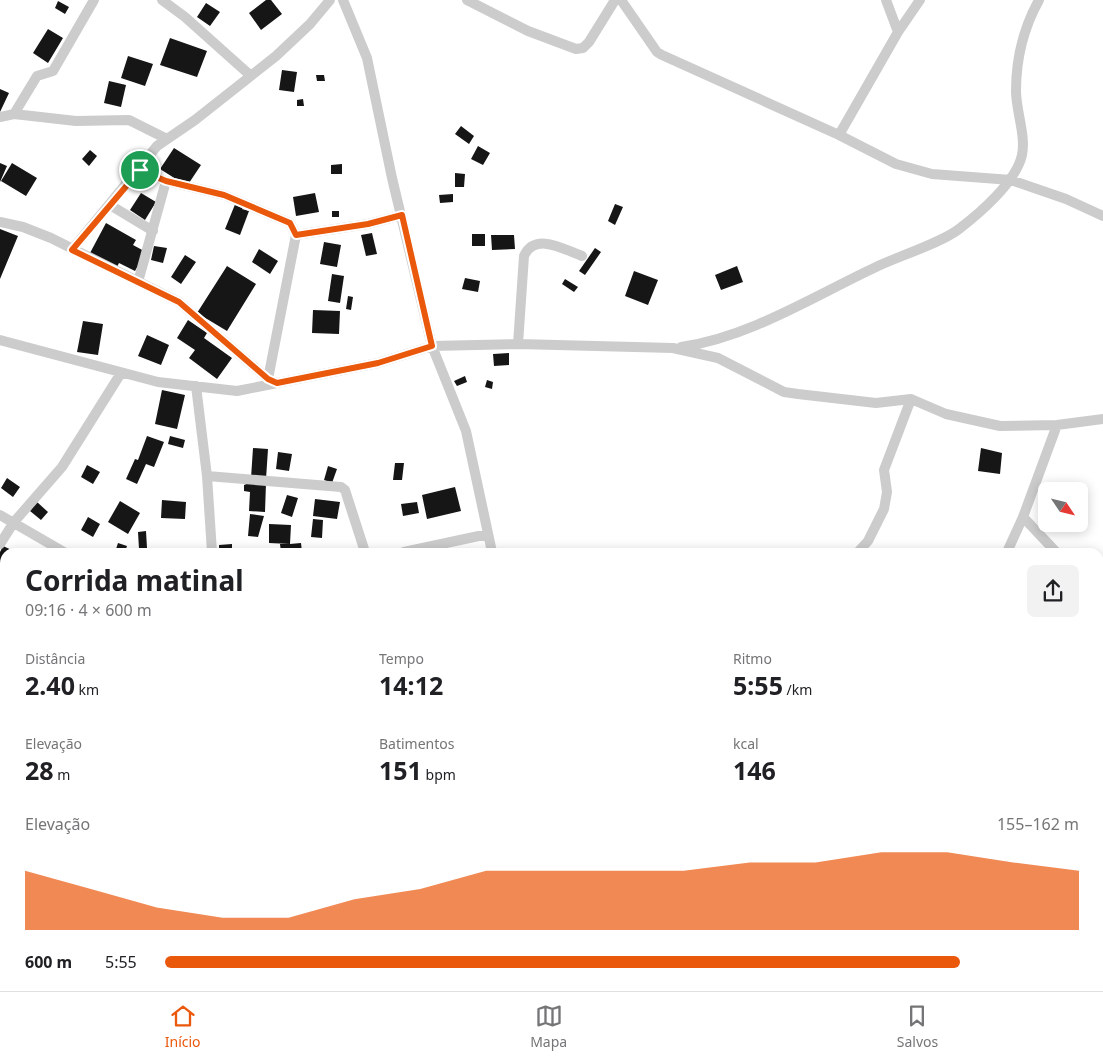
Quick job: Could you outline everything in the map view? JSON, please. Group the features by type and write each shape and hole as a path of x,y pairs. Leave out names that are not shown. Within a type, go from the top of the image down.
{"street":[{"path":"14,114 37,76 53,71 94,0"},
{"path":"162,0 185,17 251,76"},
{"path":"72,250 140,170 157,146 251,76 310,24 330,0"},
{"path":"343,0 367,58 432,346 466,431 491,548"},
{"path":"467,0 528,31 576,49 583,48 589,42 615,0"},
{"path":"621,0 657,52 662,55 839,135 896,164 932,174 1011,180 1066,199 1103,216"},
{"path":"886,0 898,32"},
{"path":"839,135 898,32 920,0"},
{"path":"0,340 158,382 237,391 273,381 378,363 432,346 518,344 673,348 702,344 764,320 955,232 1011,180 1022,154 1016,91 1019,66 1026,27 1039,0"},
{"path":"0,117 14,114 76,121 129,120 167,139"},
{"path":"140,170 166,181 224,195 290,223 296,235 273,381"},
{"path":"138,282 166,181"},
{"path":"110,205 153,231"},
{"path":"296,235 368,224 402,215"},
{"path":"0,222 33,230 179,302 273,381"},
{"path":"518,344 524,256 527,249 534,244 543,243 582,256"},
{"path":"673,348 718,358 788,393 876,402 911,399 970,420 1000,426 1057,425 1103,419"},
{"path":"0,544 14,522 62,467 121,373"},
{"path":"196,386 207,476 212,548"},
{"path":"862,548 868,541 884,509 887,492 884,470 911,399"},
{"path":"1009,548 1023,518 1057,425"},
{"path":"207,476 341,487 346,490 364,548"},
{"path":"0,515 57,548"},
{"path":"1023,518 1052,548"},
{"path":"423,548 488,534"}],"building":[{"path":"266,0 271,0 282,14 261,30 249,13"},
{"path":"58,1 69,7 65,14 55,8"},
{"path":"206,3 220,12 210,26 197,17"},
{"path":"48,29 63,38 48,63 33,53"},
{"path":"170,38 207,51 197,77 160,65"},
{"path":"128,56 153,64 145,86 121,78"},
{"path":"282,70 297,72 294,92 279,90"},
{"path":"316,75 324,75 325,81 317,81"},
{"path":"109,81 126,85 121,107 104,103"},
{"path":"0,89 9,93 0,112"},
{"path":"303,99 304,106 297,106 297,100"},
{"path":"461,126 474,136 469,144 455,134"},
{"path":"478,146 490,153 483,165 471,159"},
{"path":"174,148 201,165 187,186 160,169"},
{"path":"90,150 97,156 89,166 82,159"},
{"path":"0,163 7,166 0,182"},
{"path":"12,163 37,178 26,196 1,181"},
{"path":"342,164 342,174 331,174 331,165"},
{"path":"455,173 465,174 464,187 455,187"},
{"path":"141,193 156,202 145,220 130,210"},
{"path":"315,193 319,212 296,216 293,197"},
{"path":"453,194 453,202 440,203 439,195"},
{"path":"236,202 244,205 242,209 249,211 240,235 225,229"},
{"path":"615,204 623,207 615,225 608,221"},
{"path":"332,211 339,211 339,217 332,217"},
{"path":"106,223 136,240 133,245 146,252 135,271 119,263 116,269 90,253"},
{"path":"0,229 18,236 0,279"},
{"path":"372,233 377,254 366,256 361,235"},
{"path":"472,234 485,234 485,246 472,246"},
{"path":"491,235 514,235 515,249 492,250"},
{"path":"324,242 341,245 337,267 320,264"},
{"path":"154,246 167,248 163,263 151,260"},
{"path":"595,248 601,252 585,275 579,271"},
{"path":"259,249 278,261 270,274 252,262"},
{"path":"185,255 196,262 181,284 171,277"},
{"path":"227,266 256,284 227,331 197,313"},
{"path":"737,266 743,282 721,290 715,275"},
{"path":"634,271 658,280 648,305 625,296"},
{"path":"332,274 344,276 340,303 328,301"},
{"path":"465,278 480,281 478,292 462,289"},
{"path":"565,279 578,287 574,292 562,284"},
{"path":"348,296 353,297 351,310 346,309"},
{"path":"313,310 340,311 339,334 312,333"},
{"path":"188,320 207,333 204,338 232,358 217,379 189,358 195,350 177,338"},
{"path":"83,321 103,324 98,355 77,352"},
{"path":"147,335 169,345 161,365 138,356"},
{"path":"509,353 509,365 494,366 493,354"},
{"path":"465,376 467,382 457,386 454,381"},
{"path":"487,380 493,382 492,389 485,387"},
{"path":"162,390 185,395 177,429 155,424"},
{"path":"147,436 164,442 154,467 146,464 137,484 126,479 135,459 138,460"},
{"path":"170,436 185,440 183,448 168,444"},
{"path":"253,448 268,449 266,479 251,478"},
{"path":"981,448 1002,453 1000,474 978,471"},
{"path":"278,452 292,454 289,471 276,469"},
{"path":"395,463 404,463 402,480 393,480"},
{"path":"87,465 100,472 93,484 81,477"},
{"path":"328,466 337,469 332,483 324,480"},
{"path":"7,478 20,487 13,497 1,488"},
{"path":"249,483 266,483 265,512 249,511 250,492 244,491 244,485"},
{"path":"455,487 461,511 427,519 422,495"},
{"path":"287,495 298,498 292,517 281,513"},
{"path":"315,499 340,502 337,519 313,516"},
{"path":"162,500 186,502 185,519 161,518"},
{"path":"120,501 140,513 128,534 108,522"},
{"path":"37,502 48,512 41,520 30,511"},
{"path":"417,502 419,513 403,516 401,504"},
{"path":"250,514 264,516 258,537 248,536"},
{"path":"88,517 100,524 93,537 81,530"},
{"path":"313,519 323,520 322,538 311,537"},
{"path":"269,524 291,525 290,544 269,543"},
{"path":"146,531 147,548 139,548 138,532"},
{"path":"118,543 127,546 126,548 116,548"},
{"path":"301,543 302,548 280,548 280,544"},
{"path":"232,544 232,548 219,548 219,545"}],"route":[{"path":"140,170 166,181 224,195 290,223 294,226 296,235 317,234 402,215 432,346 378,363 277,383 268,379 179,302 166,294 72,250 140,170"}]}
